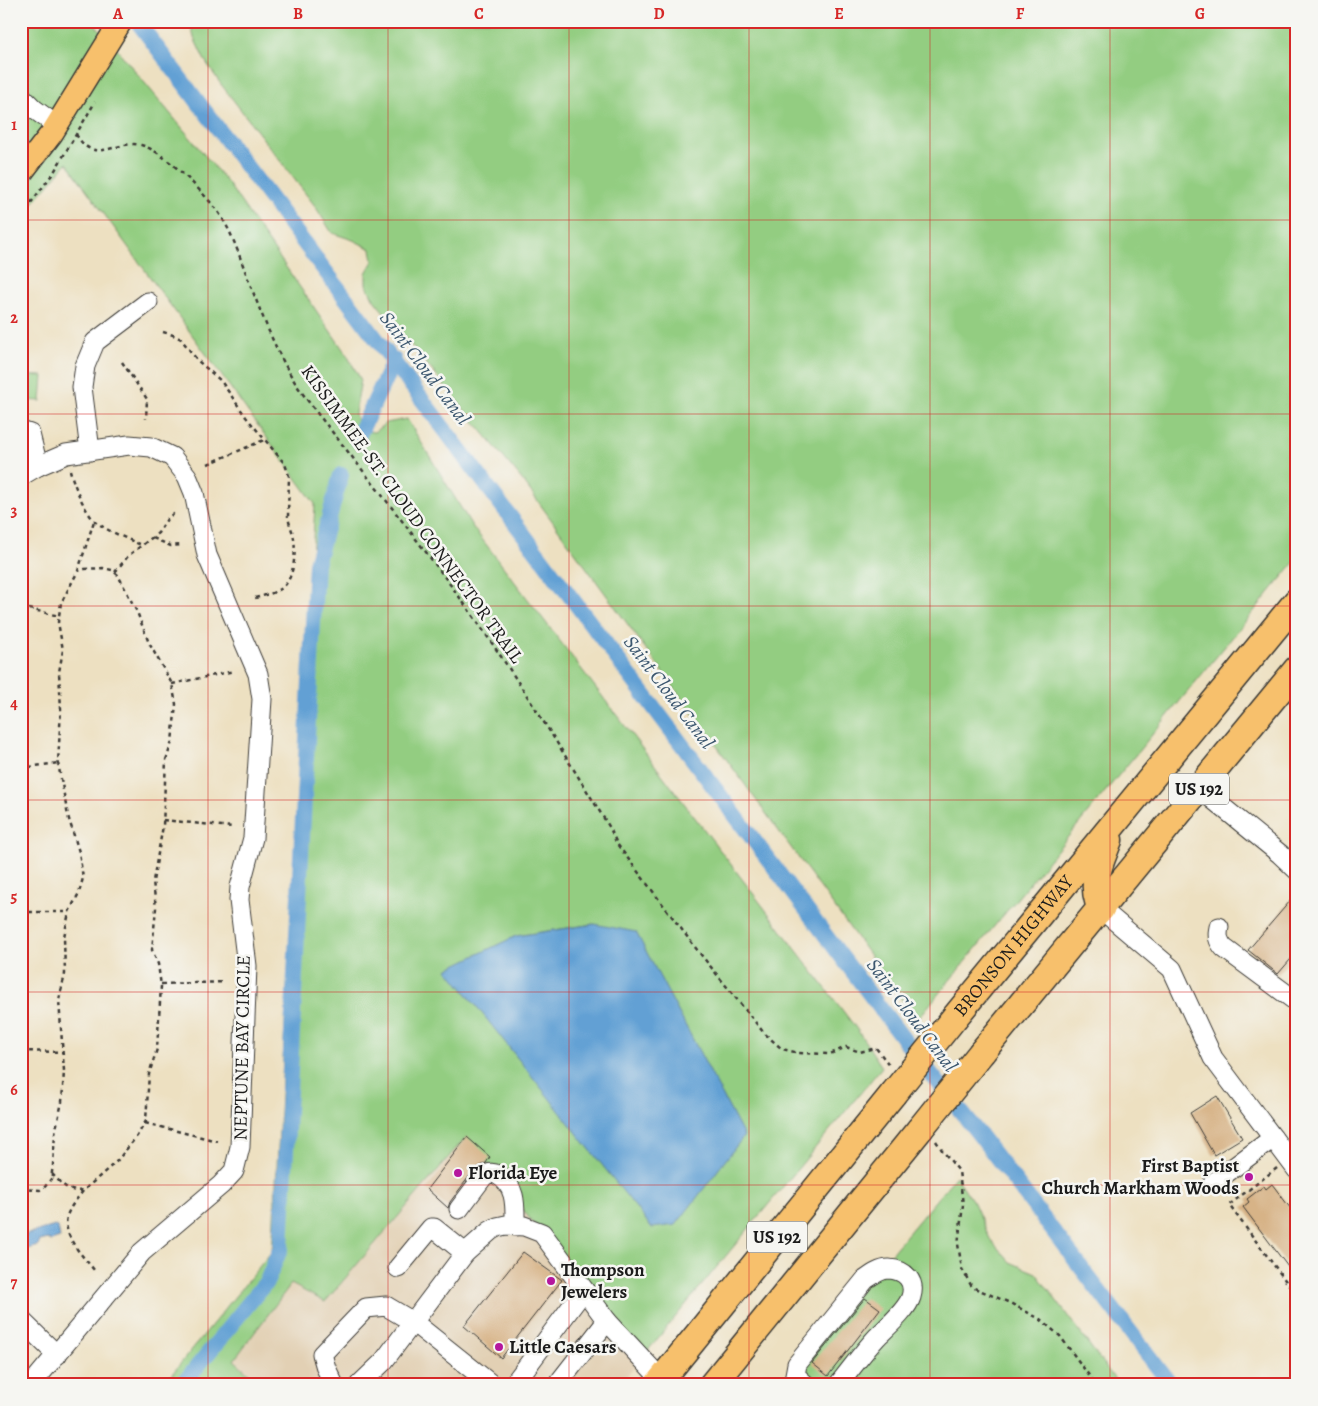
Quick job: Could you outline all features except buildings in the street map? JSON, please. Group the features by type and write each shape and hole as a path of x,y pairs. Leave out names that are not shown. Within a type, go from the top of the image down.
{"highway":[{"name":"BRONSON HIGHWAY","path":"660,1383 955,1017 1297,601"},
{"name":"US 192","path":"712,1385 982,1052 1297,669"},
{"path":"1101,908 1094,890 1116,822"}],"main road":[{"path":"21,173 66,130 120,21"}],"street":[{"path":"21,96 34,109 66,130"},
{"path":"90,451 82,387 85,366 94,342 148,302"},
{"path":"21,431 30,434 38,466"},
{"name":"NEPTUNE BAY CIRCLE","path":"21,476 38,466 66,454 129,445 151,447 172,457 184,472 194,493 207,555 258,674 262,698 253,838 240,887 239,900 247,966 240,1147 234,1171 142,1252 31,1385"},
{"path":"1199,788 1297,870"},
{"path":"1101,908 1172,969 1212,1058 1293,1164"},
{"path":"1219,927 1217,934 1219,942 1224,948 1294,994"},
{"path":"1213,1183 1273,1138"},
{"path":"460,1209 483,1177 488,1173 492,1173 505,1180 514,1194 515,1226"},
{"path":"359,1385 383,1362 465,1253 497,1227 515,1226 524,1226 542,1233 607,1321 660,1383"},
{"path":"398,1268 431,1228 434,1228 465,1253"},
{"path":"806,1385 795,1375 797,1364 865,1280 875,1273 888,1269 902,1272 909,1278 913,1289 911,1299 838,1385"},
{"path":"513,1385 584,1290"},
{"path":"334,1385 322,1354 366,1308 386,1306 413,1322 492,1385"},
{"path":"21,1320 57,1355"},
{"path":"557,1385 607,1321"}],"path":[{"path":"21,216 54,172 66,130"},
{"name":"KISSIMMEE-ST. CLOUD CONNECTOR TRAIL","path":"66,130 90,149 102,151 140,144 153,150 175,166 219,213 240,256 278,354 297,384 327,427 379,491 468,609 549,730 610,828 617,844 698,951 764,1033 782,1049 799,1053 830,1054 846,1047 860,1052 876,1048"},
{"path":"163,332 173,334 181,339 198,361 221,381 264,440 280,456 289,470 288,516 293,531 295,552 291,573 281,589 252,599"},
{"path":"122,362 147,399 146,419"},
{"path":"208,464 264,440"},
{"path":"68,464 77,490 94,521 140,546"},
{"path":"114,572 129,555 153,538 171,514 176,511"},
{"path":"21,1189 40,1190 44,1188 52,1174 54,1133 62,1102 64,1072 60,993 65,974 64,937 69,912 79,894 83,878 79,852 67,811 58,763 61,709 60,672 63,650 59,632 59,616 61,603 78,571 94,521"},
{"path":"153,538 171,546 181,545"},
{"path":"78,571 103,568 118,575 137,612 149,643 172,684 176,704 172,742 166,760 163,820 153,881 156,908 152,945 158,964 161,984 157,1050 149,1074 145,1123 138,1136 116,1161 84,1190 69,1211 66,1219 71,1239 95,1271"},
{"path":"21,607 59,616"},
{"path":"172,684 234,671"},
{"path":"21,768 58,763"},
{"path":"163,820 232,827"},
{"path":"21,912 69,912"},
{"path":"161,984 225,982"},
{"path":"21,1051 63,1052"},
{"path":"145,1123 217,1141"},
{"path":"1293,1164 1229,1205 1297,1296"},
{"path":"959,1170 964,1205 958,1244 962,1269 972,1287 1010,1303 1040,1319 1060,1336 1096,1385"},
{"path":"52,1174 71,1190 79,1192 84,1190"}],"shaded area":[{"path":"466,1136 640,1360 620,1385 262,1385 234,1360 291,1284 325,1302"}],"green space":[{"path":"21,21 92,21 103,34 44,129 21,159"},
{"path":"190,21 1297,21 1297,559 917,1020 523,481 374,300 366,284 366,273 373,261 371,249 332,233 315,206 220,83 204,59 194,38"},
{"path":"115,47 227,182 347,355 361,380 355,413 359,430 374,432 386,423 407,419 472,526 856,1028 882,1067 640,1360 466,1137 325,1302 291,1284 234,1360 262,1385 163,1385 272,1251 315,504 67,163 21,217 21,186 59,137","holes":["594,924 447,970 516,936"]},
{"path":"21,375 43,376 41,401 21,400"},
{"path":"956,1176 974,1203 990,1239 1010,1262 1036,1273 1119,1385 781,1385"}],"water":[{"path":"594,924 636,932 744,1136 676,1225 652,1228 447,969 516,936"},
{"path":"55,1226 58,1227 60,1238 51,1241 48,1239 40,1241 38,1246 27,1249 25,1247 24,1235"}],"waterway":[{"name":"Saint Cloud Canal","path":"137,21 905,1041 1171,1385"},
{"path":"357,439 394,360"},
{"path":"182,1385 267,1281 281,1247 316,564 341,475"}],"place":[{"name":"Florida Eye","path":"458,1173"},
{"name":"First Baptist Church Markham Woods","path":"1249,1177"},
{"name":"Thompson Jewelers","path":"551,1281"},
{"name":"Little Caesars","path":"499,1347"}]}
